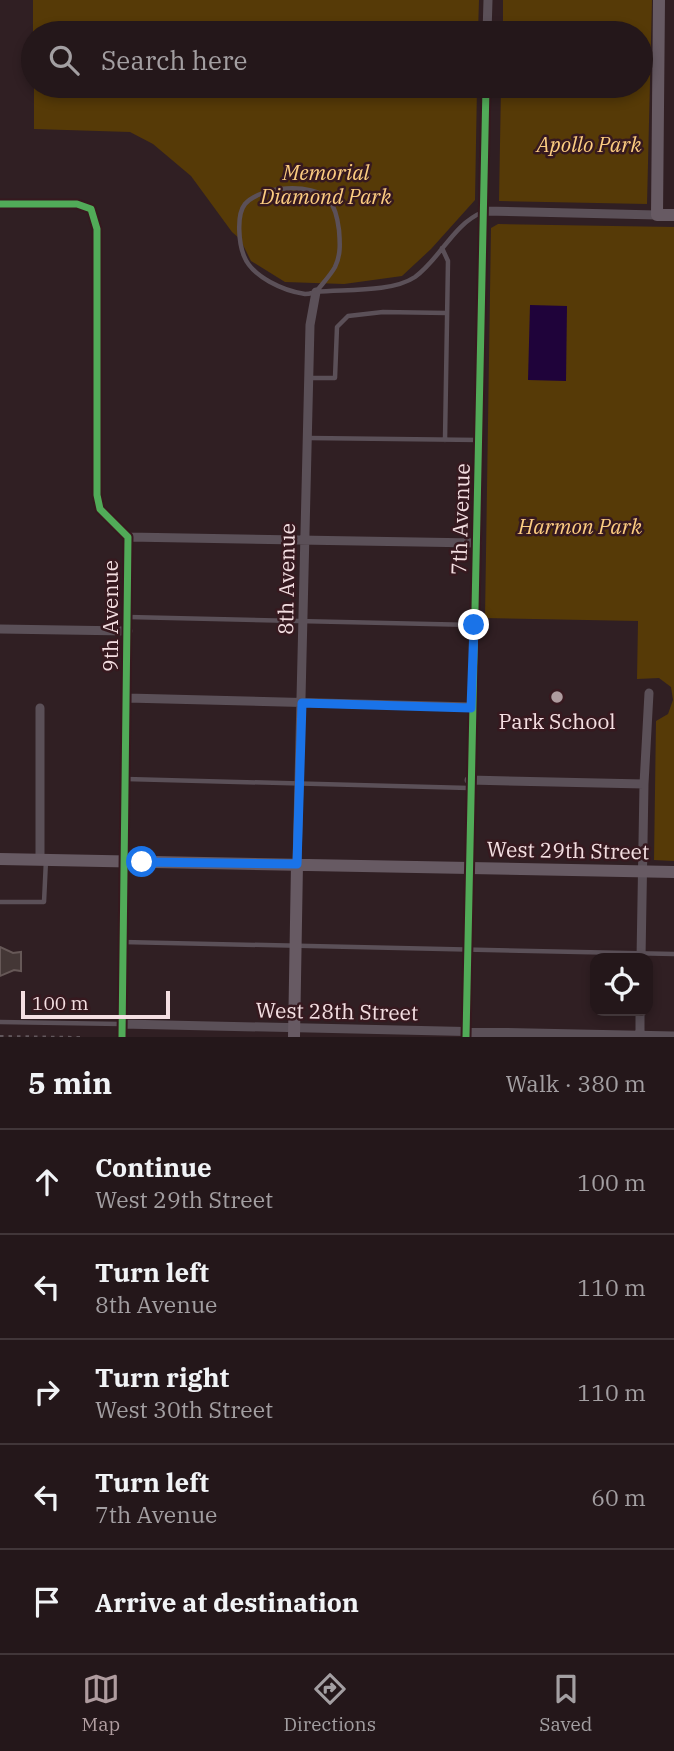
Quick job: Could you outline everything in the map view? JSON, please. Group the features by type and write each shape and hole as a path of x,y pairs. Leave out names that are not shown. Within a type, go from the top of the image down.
{"street":[{"path":"487,21 488,0"},
{"path":"657,215 659,0"},
{"name":"7th Avenue","path":"466,1034 469,784 480,440 486,98"},
{"name":"9th Avenue","path":"0,204 77,204 91,209 97,229 97,495 100,509 128,537 122,1037"},
{"path":"484,211 674,215"},
{"name":"8th Avenue","path":"294,1032 310,326 316,292"},
{"path":"128,537 477,542"},
{"path":"0,629 128,631"},
{"path":"641,953 644,784 649,692"},
{"path":"127,698 471,708"},
{"path":"40,708 43,859"},
{"path":"469,784 644,784"},
{"name":"West 29th Street","path":"0,859 674,872"},
{"path":"640,1016 640,1036"},
{"name":"West 28th Street","path":"122,1024 294,1032 674,1035"}],"lane":[{"path":"316,292 335,266 340,248 338,222 330,201 316,192 273,189 250,201 241,213 240,235 244,257 256,272 279,286 307,294 344,292 401,283 413,278 426,267 469,217 484,211"},
{"path":"442,248 448,261 445,440"},
{"path":"309,378 335,378 337,327 348,316 383,312 447,313"},
{"path":"308,438 480,440"},
{"path":"128,617 474,625"},
{"path":"126,779 469,784"},
{"path":"0,902 44,902 43,859"},
{"path":"123,942 590,954"},
{"path":"653,955 674,954"},
{"name":"West 28th Street","path":"0,1022 122,1024"}],"path":[{"path":"0,1035 81,1037"}],"green space":[{"path":"33,0 479,0 478,21 33,21"},
{"name":"Apollo Park","path":"503,0 652,0 651,21 503,21"},
{"name":"Memorial Diamond Park","path":"34,98 477,98 475,200 431,249 402,276 344,284 285,282 251,261 240,239 191,176 153,144 130,132 34,129"},
{"name":"Apollo Park","path":"501,98 650,98 647,204 499,201"},
{"name":"Harmon Park","path":"498,224 674,227 674,861 654,860 656,721 668,714 673,700 671,687 659,678 637,679 638,621 485,618 491,228"}],"shaded area":[{"path":"530,305 567,306 566,381 528,380"}],"building":[{"path":"0,947 13,953 21,952 21,971 14,970 0,976"}],"cycle path":[{"path":"466,1037 486,98"},
{"path":"0,204 77,204 91,209 97,229 97,495 100,509 128,537 122,1037"}],"place":[{"name":"Park School","path":"557,697"}],"route":[{"path":"142,862 297,864 302,703 471,708 474,625"}]}
